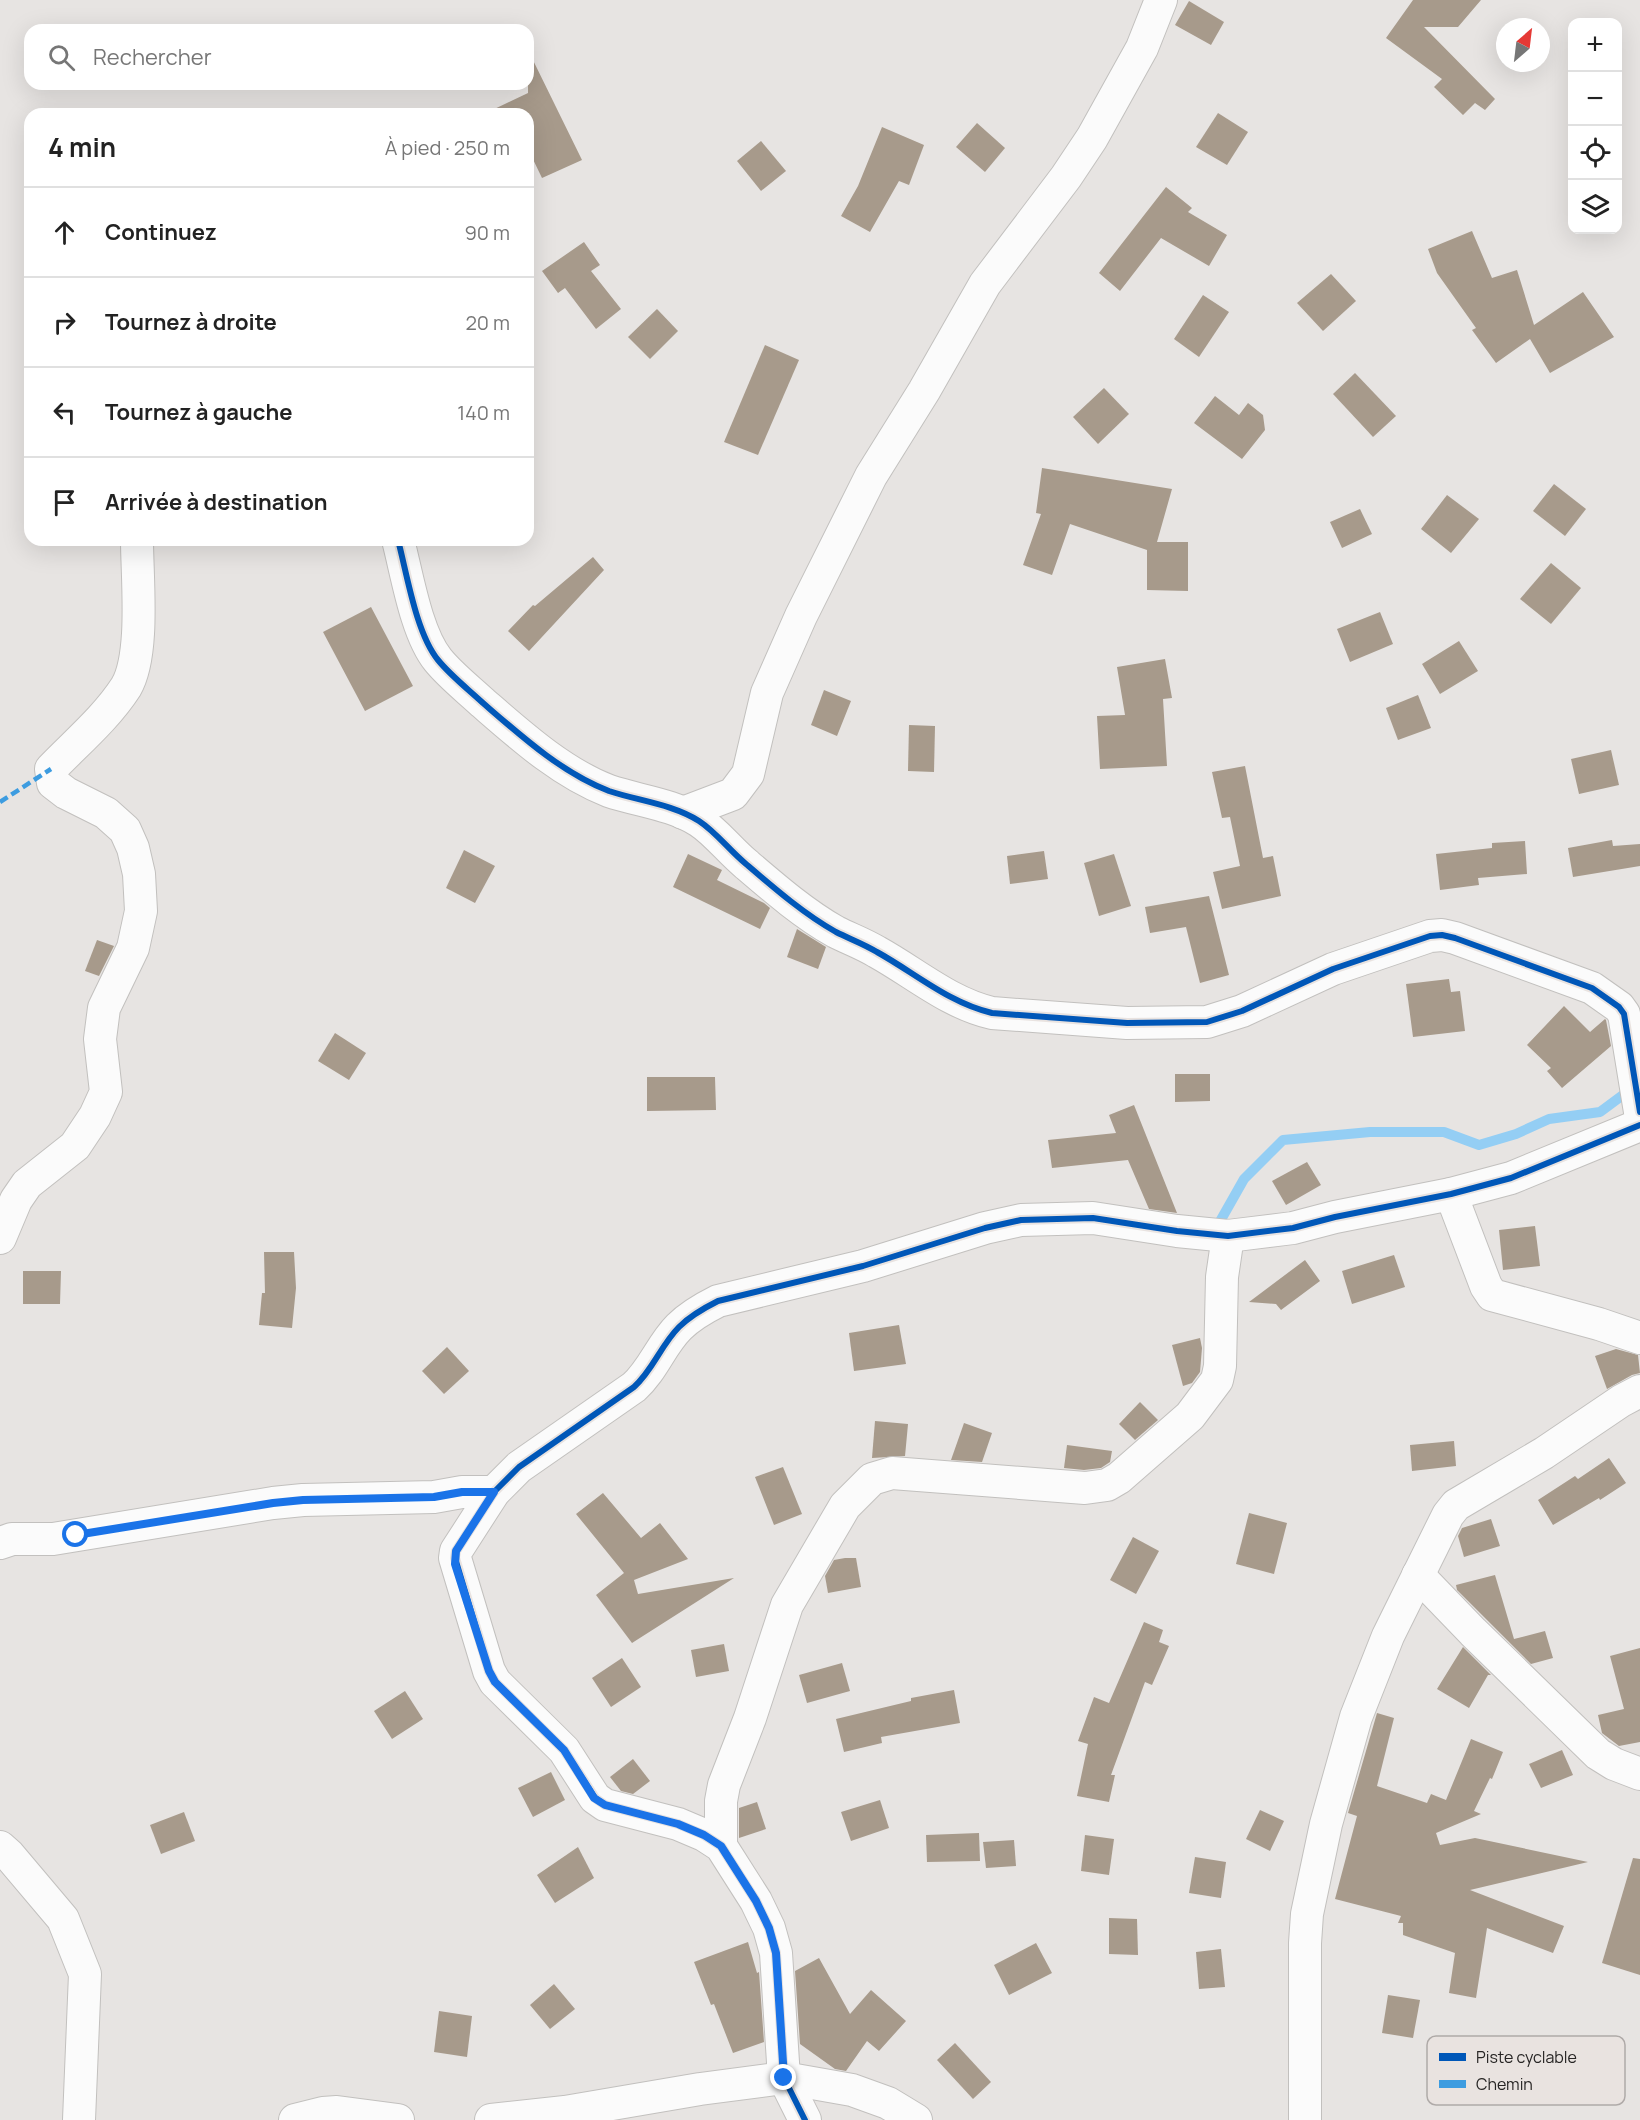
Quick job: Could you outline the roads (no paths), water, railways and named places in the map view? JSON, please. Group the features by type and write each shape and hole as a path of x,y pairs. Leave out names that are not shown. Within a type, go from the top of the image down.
{"street":[{"path":"683,813 733,794 748,774 767,693 801,616 871,476 985,284 1066,177 1092,138 1142,48 1161,0"},
{"path":"0,1238 16,1200 27,1184 75,1146 95,1116 106,1092 100,1039 104,1008 133,948 141,911 139,874 133,848 125,830 106,813 66,793 53,783 51,769 105,715 127,685 138,653 137,546"},
{"path":"400,546 421,630 436,658 455,678 549,757 609,790 683,813 700,822 745,864 800,908 947,995 978,1010 1127,1023 1207,1022 1242,1011 1333,969 1430,936 1442,935 1592,988 1619,1006 1624,1014 1640,1112"},
{"path":"805,2120 784,2078 776,1953 769,1928 756,1901 721,1846 704,1835 678,1824 605,1805 594,1798 564,1750 495,1682 489,1671 455,1558 456,1551 494,1492 519,1467 634,1387 644,1378 678,1328 718,1301 863,1266 985,1228 1021,1220 1093,1218 1228,1236 1293,1228 1335,1217 1451,1194 1511,1178 1640,1125"},
{"path":"1451,1194 1486,1286 1492,1295 1599,1324 1640,1338"},
{"path":"721,1846 721,1801 724,1785 750,1718 787,1605 844,1506 872,1479 892,1473 1085,1488 1107,1485 1119,1479 1190,1416 1217,1380 1220,1366 1222,1277 1228,1236"},
{"path":"1305,2120 1307,1914 1326,1824 1356,1717 1388,1636 1448,1515 1456,1505 1544,1453 1640,1390"},
{"path":"0,1543 12,1539 53,1539 273,1503 303,1500 434,1497 462,1492 494,1492"},
{"path":"1418,1575 1598,1754 1614,1764 1640,1774"},
{"path":"0,1847 63,1919 85,1974 80,2120"},
{"path":"491,2120 565,2112 700,2089 784,2078 852,2090 888,2103 915,2120"},
{"path":"295,2120 337,2112 398,2120"}],"waterway":[{"path":"1214,1232 1244,1179 1283,1140 1370,1132 1444,1132 1479,1145 1516,1134 1549,1119 1600,1112 1631,1089"}]}
